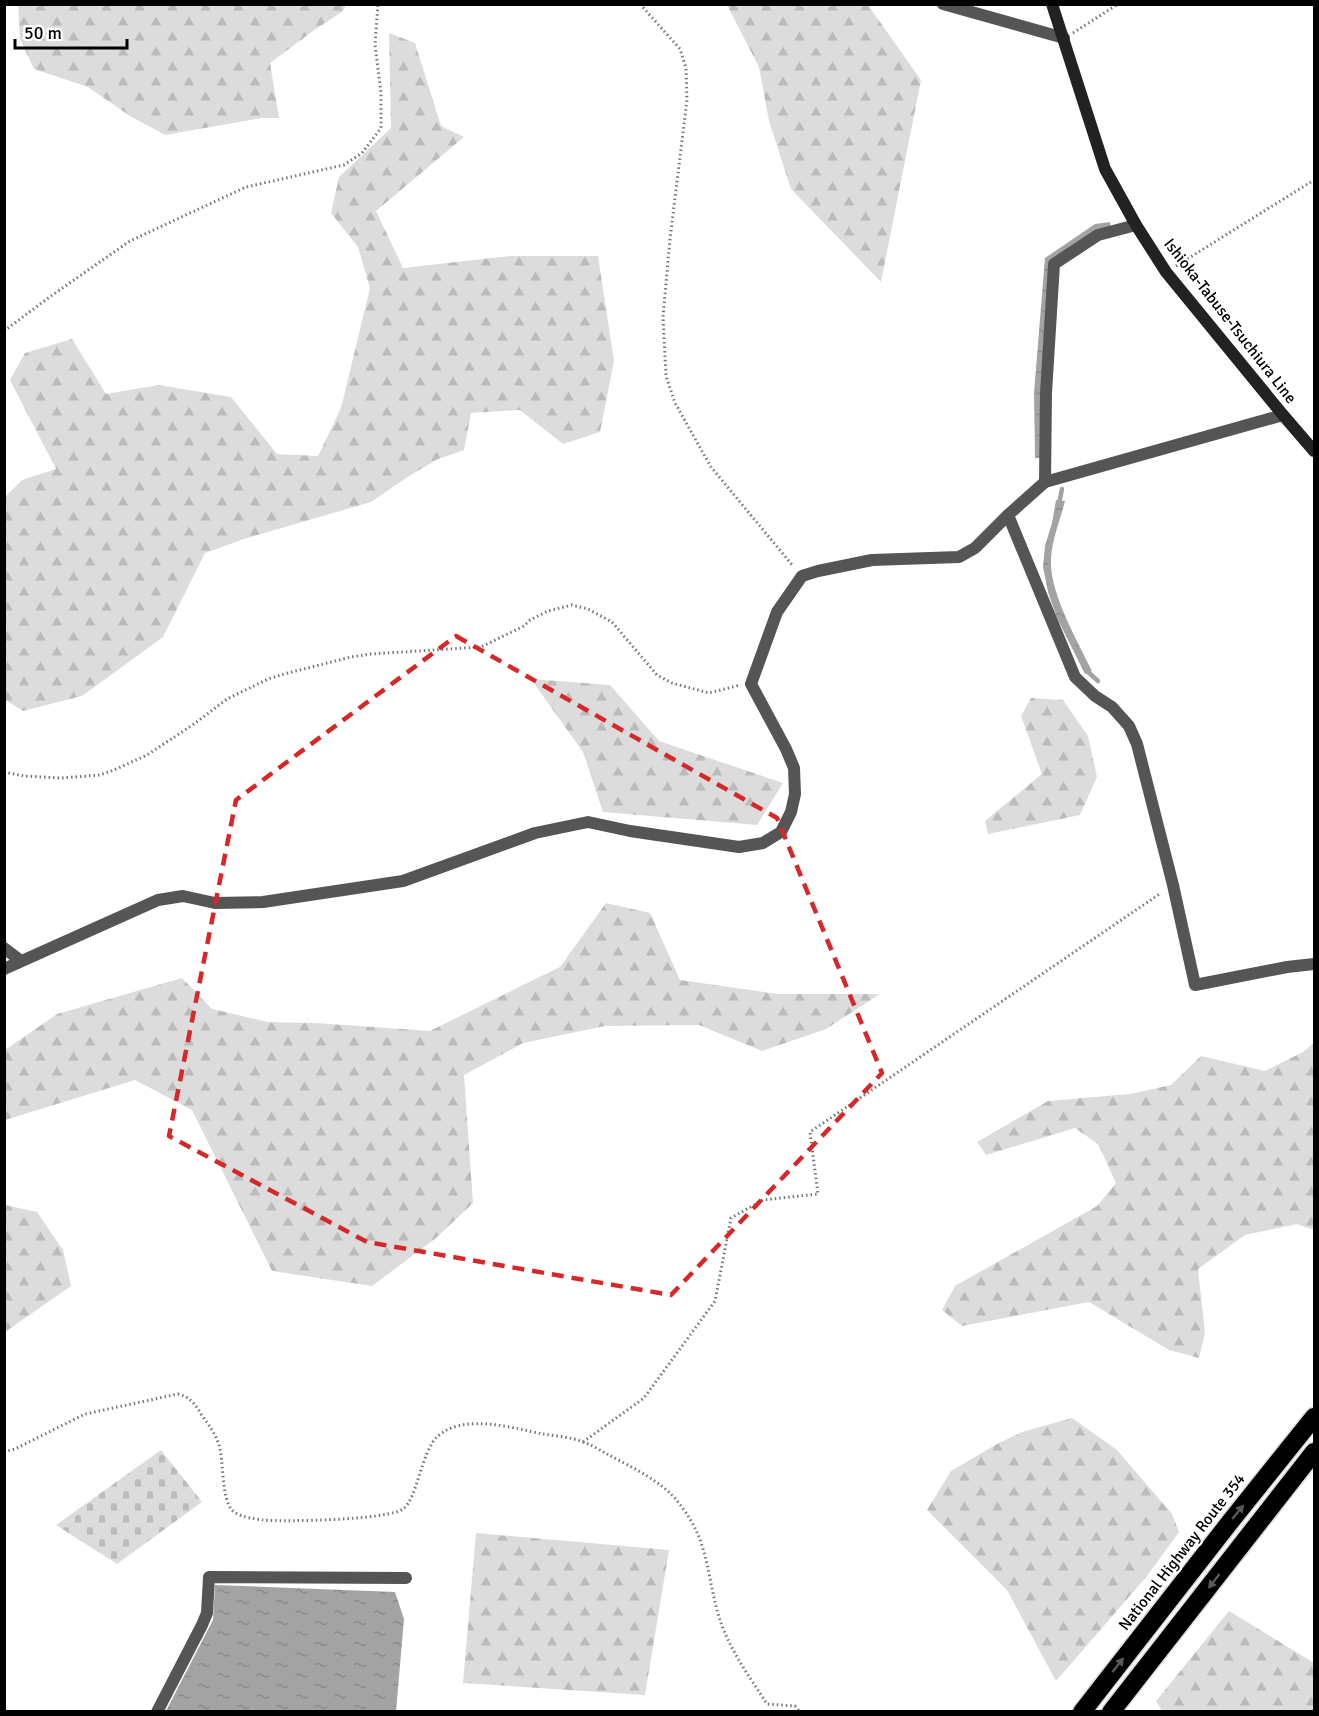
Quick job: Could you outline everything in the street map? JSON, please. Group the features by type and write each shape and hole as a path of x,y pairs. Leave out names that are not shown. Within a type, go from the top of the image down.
{"highway":[{"name":"National Highway Route 354","path":"1082,1712 1314,1417"},
{"path":"1111,1712 1314,1452"}],"main road":[{"name":"Ishioka-Tabuse-Tsuchiura Line","path":"1052,4 1105,169 1136,225 1166,272 1314,451"}],"street":[{"path":"943,4 1064,38"},
{"path":"1045,482 1046,393 1054,264 1098,235 1136,225"},
{"path":"4,969 158,900 183,896 215,903 263,902 403,881 535,833 588,822 630,831 739,847 763,843 781,832 791,812 795,794 795,768 751,684 777,612 802,576 872,560 958,557 975,548 1045,482 1283,415"},
{"path":"1008,515 1075,676 1095,696 1112,707 1129,726 1137,744 1173,885 1195,986 1287,967 1314,964"},
{"path":"4,948 21,961"},
{"path":"157,1712 207,1613 209,1577 406,1578"}],"path":[{"path":"4,331 130,242 246,187 344,165 362,153 381,128 381,93 375,45 378,4"},
{"path":"640,4 680,49 686,68 687,100 663,317 666,376 675,403 711,467 802,576"},
{"path":"1064,38 1118,4"},
{"path":"1166,272 1314,180"},
{"path":"4,772 24,776 61,778 99,775 147,755 227,699 267,679 370,654 481,647 524,626 530,620 548,611 572,605 588,609 612,622 657,675 672,683 709,693 751,684"},
{"path":"583,1442 644,1398 715,1301 731,1218 762,1200 818,1194 810,1132 1173,885"},
{"path":"4,1452 15,1449 84,1414 178,1394 183,1395 194,1402 216,1437 220,1448 226,1496 232,1510 238,1514 262,1520 306,1521 374,1516 395,1513 403,1509 409,1502 422,1466 436,1437 450,1429 471,1424 490,1423 583,1442 648,1476 676,1499 691,1520 700,1539 720,1618 735,1655 767,1704 795,1706 800,1712"}],"highlighted area":[{"path":"456,636 777,818 882,1073 671,1295 367,1242 169,1136 236,800"}],"green space":[{"path":"18,4 346,5 343,11 270,63 279,118 262,118 165,135 130,116 88,87 34,69 20,39"},
{"path":"727,5 868,5 921,80 881,282 791,189 769,121 759,67"},
{"path":"389,33 415,43 441,126 464,137 376,211 403,268 510,256 598,256 614,361 600,432 563,444 520,410 471,413 464,450 438,459 371,502 247,538 205,553 163,637 82,696 23,711 5,700 5,497 22,480 56,469 10,380 25,353 72,339 106,394 159,385 231,397 277,454 318,456 341,408 370,288 358,247 331,213 339,177 391,128"},
{"path":"531,679 610,685 659,741 783,783 757,825 603,812 583,752"},
{"path":"1031,698 1063,700 1088,736 1097,777 1080,815 988,834 985,821 1042,774 1021,716"},
{"path":"606,903 650,913 680,980 777,994 880,994 826,1029 762,1051 699,1025 605,1026 523,1043 464,1075 473,1203 436,1238 372,1286 272,1271 192,1110 135,1080 5,1120 5,1050 57,1014 182,978 212,1009 268,1022 430,1031 560,967"},
{"path":"1314,1043 1314,1230 1297,1224 1245,1235 1198,1269 1205,1333 1199,1358 1169,1350 1089,1302 962,1326 942,1310 955,1286 1097,1206 1116,1183 1098,1144 1075,1128 986,1155 977,1142 1048,1101 1130,1094 1171,1085 1201,1056 1265,1071 1303,1052"},
{"path":"5,1205 37,1212 63,1250 71,1286 5,1332"},
{"path":"1072,1418 1117,1450 1172,1514 1179,1532 1147,1576 1056,1681 1007,1590 927,1510 951,1471 1022,1432"},
{"path":"161,1450 202,1502 117,1564 56,1525"},
{"path":"476,1533 669,1550 645,1695 463,1683"},
{"path":"1229,1611 1314,1663 1314,1711 1162,1711 1156,1701"}],"water":[{"path":"1110,222 1111,230 1051,262 1043,458 1035,458 1034,393 1045,258 1095,224"},
{"path":"1056,500 1065,501 1052,549 1052,578 1067,619 1092,671 1085,674 1057,618 1043,567 1045,546"},
{"path":"215,1585 395,1592 404,1619 396,1711 166,1711 213,1620"}],"waterway":[{"path":"1059,504 1062,489"},
{"path":"1086,668 1098,681"}]}
